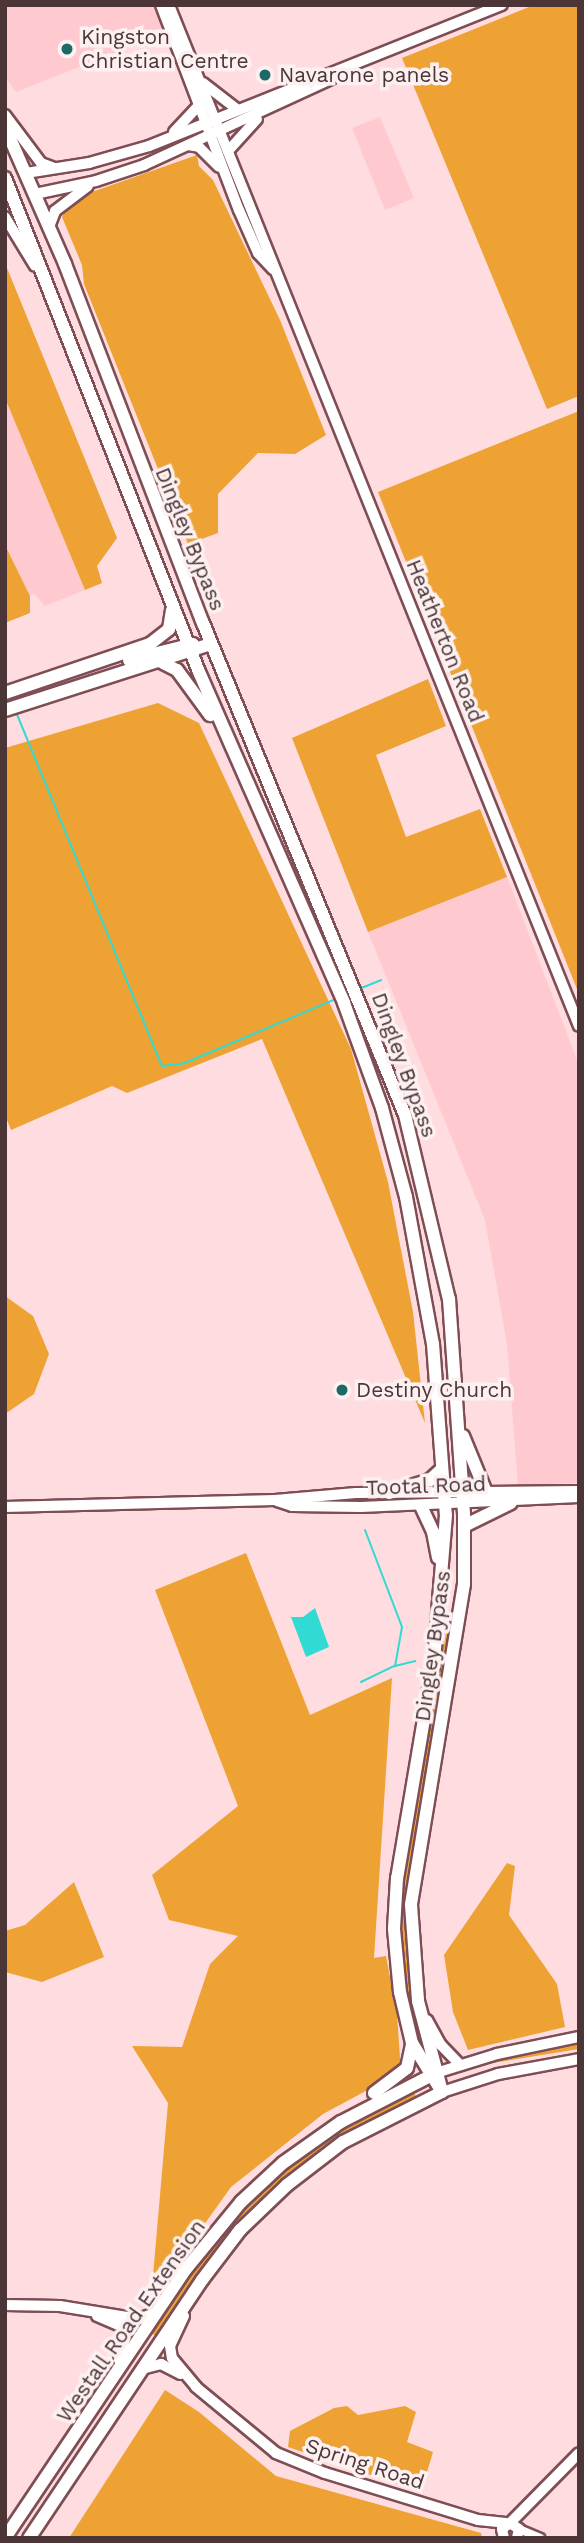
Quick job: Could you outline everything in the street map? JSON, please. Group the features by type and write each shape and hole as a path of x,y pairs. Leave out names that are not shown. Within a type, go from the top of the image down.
{"highway":[{"name":"Dingley Bypass","path":"5,127 49,227 211,643 356,990 405,1115 428,1196 454,1332 464,1526 464,1584 411,1905 418,2001 434,2074"},
{"path":"5,177 26,173"},
{"name":"Dingley Bypass","path":"5,177 9,197 45,279 189,649 344,1003 382,1108 414,1231 433,1344 442,1469 442,1590 395,1901 397,1975 412,2043 434,2074"},
{"path":"9,197 35,194"},
{"path":"8,692 155,641 170,627 171,602"},
{"path":"62,674 211,643"},
{"path":"11,708 162,663 189,649"},
{"path":"162,663 172,666 190,686 235,758"},
{"path":"460,1426 486,1492"},
{"path":"389,1493 430,1480 442,1469"},
{"path":"464,1526 511,1503"},
{"path":"421,1506 433,1532 442,1590"},
{"path":"319,2136 341,2115 402,2073 411,2060 412,2043"},
{"path":"434,2074 442,2092"},
{"name":"Westall Road Extension","path":"5,2538 155,2313 241,2202 319,2136 368,2106 434,2074"},
{"name":"Westall Road Extension","path":"29,2538 223,2252 272,2198 329,2152 380,2120 442,2092"}],"main road":[{"name":"Heatherton Road","path":"161,5 197,107 258,253 274,270"},
{"name":"Heatherton Road","path":"169,5 579,1026"},
{"path":"26,173 59,169 161,142 204,124 218,125 271,105 371,59 502,5"},
{"path":"197,75 221,101 238,110"},
{"path":"35,194 96,181 209,136 218,125 238,110 271,105"},
{"path":"228,150 271,105"},
{"path":"161,142 187,123 197,107"},
{"path":"5,115 41,163 59,169"},
{"path":"188,145 205,153 228,181"},
{"path":"49,227 55,211 96,181"},
{"path":"5,217 45,279"},
{"name":"Tootal Road","path":"275,1500 292,1506 421,1506 486,1492 579,1492"},
{"name":"Tootal Road","path":"5,1507 275,1500 389,1493 443,1500"},
{"name":"Tootal Road","path":"462,1498 511,1503 579,1497"},
{"path":"418,2001 438,2041 460,2065"},
{"name":"Westall Road Extension","path":"434,2074 460,2065 579,2037"},
{"name":"Westall Road Extension","path":"442,2092 498,2074 579,2059"},
{"name":"Spring Road","path":"184,2375 169,2351 178,2325 223,2252"},
{"path":"5,2305 74,2308 139,2319 155,2313"},
{"path":"74,2308 117,2324 127,2334 124,2351 94,2406"},
{"name":"Spring Road","path":"142,2369 162,2364 184,2375 287,2459 509,2531"},
{"path":"509,2531 527,2507 579,2453"}],"street":[{"name":"Spring Road","path":"509,2531 540,2538"}],"shaded area":[{"name":"Kingston Christian Centre","path":"5,5 154,5 162,27 157,36 16,92 5,77"},
{"path":"534,5 579,5 579,396 547,409 402,58"},
{"path":"380,117 414,198 385,210 352,128"},
{"path":"197,155 199,166 213,180 280,320 326,435 295,454 258,453 218,494 218,533 188,544 84,284 82,265 62,217 70,203 92,192"},
{"path":"5,263 117,538 97,566 102,583 85,590 5,398"},
{"path":"5,398 85,590 45,606 34,594 30,596 5,545"},
{"path":"579,411 579,994 378,492"},
{"path":"5,545 30,596 30,613 5,623"},
{"path":"428,679 446,726 376,755 406,837 480,809 507,877 368,932 292,738"},
{"path":"158,703 199,723 351,1049 388,1182 413,1312 425,1423 262,1039 127,1093 112,1086 11,1130 5,1115 5,748"},
{"path":"507,877 579,1065 579,1483 518,1485 507,1344 485,1220 368,932"},
{"path":"5,1296 33,1316 49,1354 34,1394 5,1414"},
{"path":"246,1553 310,1715 392,1678 374,1958 386,1956 397,2014 401,2072 323,2114 231,2187 151,2299 168,2103 132,2046 182,2047 210,1964 238,1936 169,1920 152,1875 238,1806 155,1590"},
{"path":"447,1626 451,1627 407,1903 409,1974 430,2059 421,2054 405,1991 400,1906"},
{"path":"507,1863 515,1866 509,1915 557,1984 565,2027 468,2050 453,2012 444,1955"},
{"path":"74,1882 104,1957 42,1982 5,1972 5,1931 25,1925"},
{"path":"579,2043 579,2049 468,2067 493,2060"},
{"path":"413,2089 416,2097 343,2137 288,2178 159,2338 148,2331 238,2212 290,2165 339,2129"},
{"path":"165,2390 199,2412 276,2476 481,2533 482,2538 69,2538"},
{"path":"347,2406 358,2415 405,2406 416,2412 407,2442 433,2452 421,2492 288,2447 290,2431 334,2408"}],"water":[{"path":"315,1608 329,1647 306,1657 291,1617 303,1617"}],"waterway":[{"path":"16,712 162,1066 185,1063 338,998"},
{"path":"359,989 381,980"},
{"path":"365,1530 402,1627 395,1666 415,1661"},
{"path":"361,1682 394,1666"}],"place":[{"name":"Kingston Christian Centre","path":"67,49"},
{"name":"Navarone panels","path":"265,75"},
{"name":"Destiny Church","path":"342,1390"}]}
